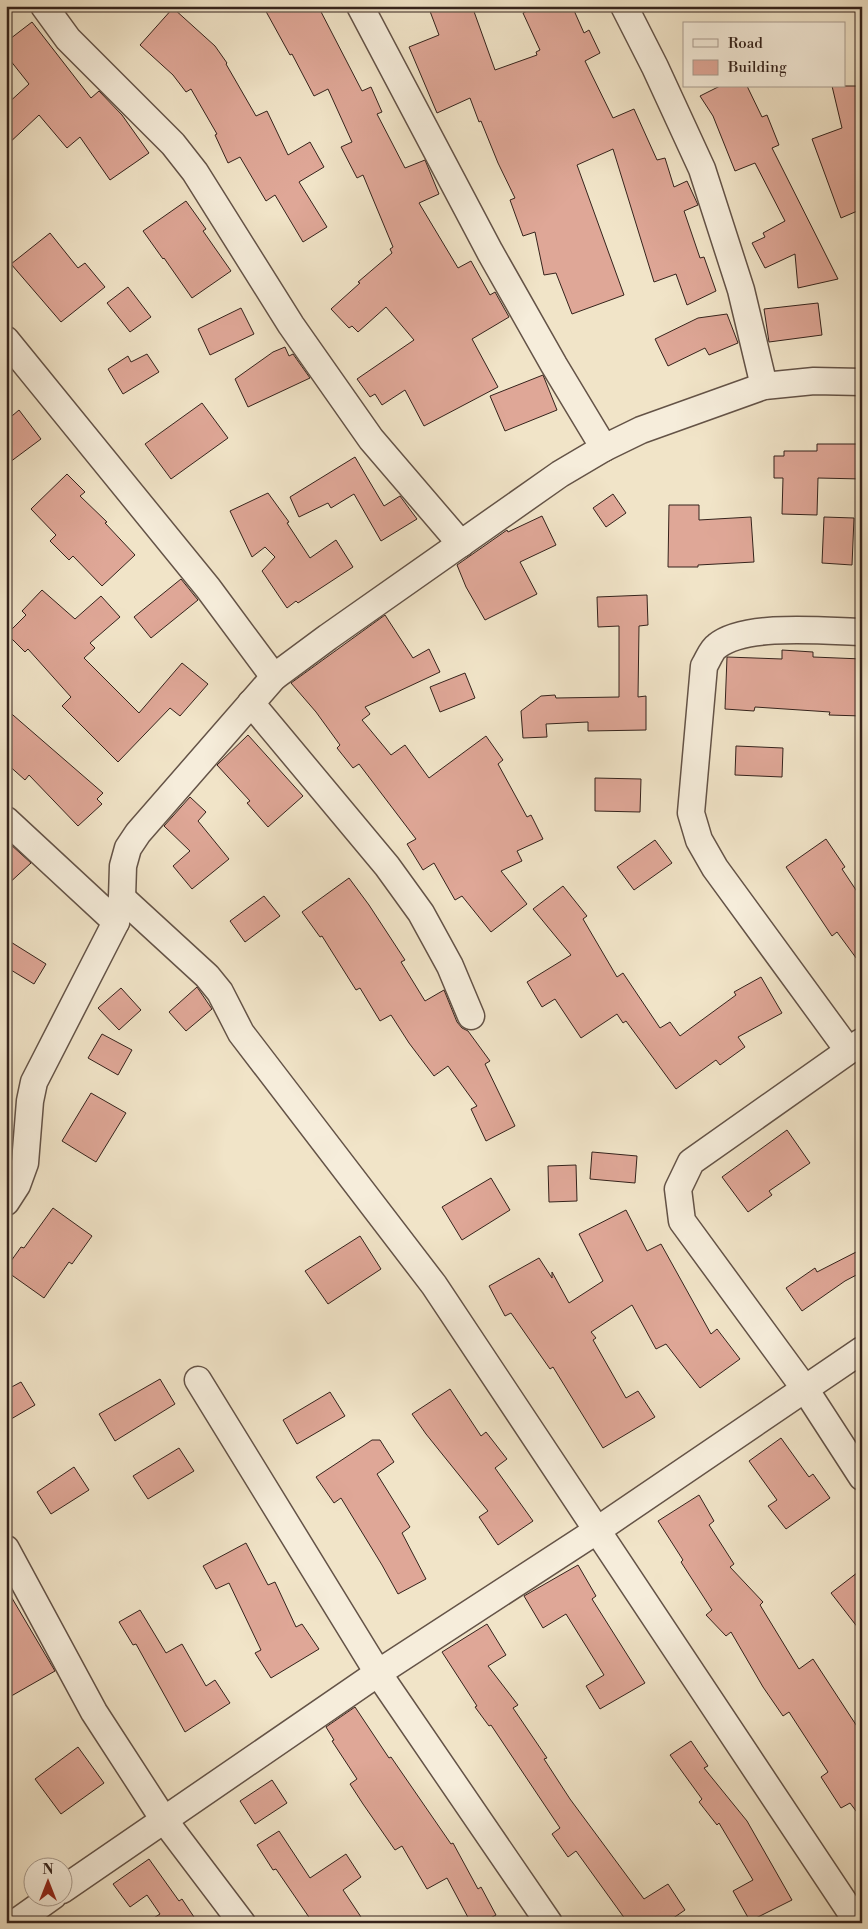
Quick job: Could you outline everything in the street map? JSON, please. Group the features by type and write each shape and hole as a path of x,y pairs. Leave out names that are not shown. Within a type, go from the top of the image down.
{"street":[{"path":"44,6 68,39 173,144 195,172 292,325 371,439 461,544"},
{"path":"360,6 490,252 604,448"},
{"path":"624,6 647,49 702,169 740,290 764,386"},
{"path":"6,340 208,588 274,677"},
{"path":"6,1202 17,1185 25,1163 30,1101 34,1082 119,910 128,848 138,833 274,677 560,474 604,448 649,426 764,386 814,381 862,382"},
{"path":"862,632 763,631 733,636 715,647 704,666 691,813 699,840 715,868 855,1046 691,1162 678,1190 682,1221 805,1389 862,1477"},
{"path":"251,703 386,866 421,913 450,966 471,1016"},
{"path":"6,820 119,910 207,976 220,992 242,1033 434,1285 858,1923"},
{"path":"6,1140 25,1163"},
{"path":"72,1883 378,1673 596,1531 862,1350"},
{"path":"198,1380 378,1673 549,1923"},
{"path":"6,1549 94,1712 164,1820 242,1923"},
{"path":"15,1923 39,1906"}],"building":[{"path":"263,6 318,6 362,91 371,87 382,112 377,114 405,168 425,160 439,194 419,203 458,268 471,261 490,295 495,292 509,317 472,339 498,387 424,426 405,390 382,405 375,394 370,397 357,379 414,340 386,307 358,332 352,326 349,328 331,309 360,283 358,282 392,253 390,249 393,247 363,175 357,178 341,147 352,142 328,89 314,96 292,54 290,55"},
{"path":"428,6 472,6 495,70 537,55 536,52 540,50 523,13 537,6 572,6 584,33 589,30 600,53 585,61 613,118 634,109 657,160 665,158 674,187 687,181 698,205 684,211 700,258 704,257 716,291 687,305 676,274 654,282 613,149 577,165 624,295 572,314 556,273 544,275 535,232 523,236 510,200 515,198 481,121 479,122 470,98 437,113 409,47 439,35"},
{"path":"173,8 215,46 227,63 256,116 267,111 288,155 310,142 324,167 299,182 327,227 303,242 275,195 266,201 240,157 228,163 215,135 217,134 191,89 186,92 173,75 140,45"},
{"path":"32,22 91,98 99,91 122,115 149,153 110,180 80,137 67,148 39,115 6,146 6,105 29,84 6,55 6,42"},
{"path":"862,86 862,209 841,218 812,139 842,128 832,88"},
{"path":"716,88 748,88 762,117 767,115 779,145 772,148 838,279 798,288 795,254 765,268 752,243 765,237 763,233 785,221 755,163 735,171 713,116 700,96"},
{"path":"186,201 206,229 203,231 231,271 192,298 143,231"},
{"path":"50,233 78,268 85,263 105,287 61,322 11,264"},
{"path":"128,287 151,317 130,332 107,303"},
{"path":"818,303 822,335 769,342 764,309"},
{"path":"241,308 254,334 210,355 198,329"},
{"path":"727,314 738,343 709,355 705,348 668,366 655,339 698,318"},
{"path":"285,347 289,356 293,354 310,378 248,407 235,379 273,352"},
{"path":"147,354 159,372 123,394 108,369 128,356 131,362"},
{"path":"543,375 557,410 505,431 490,396"},
{"path":"202,403 228,438 171,479 145,444"},
{"path":"19,410 41,439 6,465 6,421"},
{"path":"817,444 862,444 862,479 818,478 817,515 782,514 783,478 774,478 774,456 784,456 784,451 817,451"},
{"path":"355,457 384,506 400,496 417,519 381,541 354,494 331,508 328,503 299,517 290,497"},
{"path":"67,474 85,492 80,496 107,522 105,523 135,555 102,586 73,556 69,560 50,541 56,535 31,509"},
{"path":"268,493 289,522 287,523 310,558 336,540 353,567 298,603 296,601 287,608 262,571 275,557 265,547 252,557 230,511"},
{"path":"613,494 626,513 606,527 593,508"},
{"path":"669,505 699,505 699,520 751,517 754,562 698,565 698,567 668,567"},
{"path":"542,516 556,545 520,562 537,594 485,620 466,587 457,565 507,530 508,532"},
{"path":"824,517 854,518 852,565 822,563"},
{"path":"181,579 198,600 151,638 134,617"},
{"path":"42,590 75,619 101,596 120,617 90,643 95,648 84,658 139,713 182,663 208,684 180,716 170,708 118,762 62,706 71,697 28,649 25,652 7,634 26,615 22,611"},
{"path":"647,595 648,625 639,626 638,697 646,696 646,730 588,731 588,722 546,724 547,737 523,738 521,711 541,696 555,695 556,698 619,697 619,626 598,627 597,597"},
{"path":"385,615 413,658 429,649 440,672 365,707 370,714 362,720 391,755 405,745 429,778 486,736 503,760 498,764 527,817 531,815 543,839 517,851 522,861 501,871 527,904 491,932 462,896 455,900 434,863 423,870 407,844 416,839 359,764 353,768 337,748 340,745 316,712 291,683"},
{"path":"782,650 813,652 813,657 862,659 862,716 829,715 830,712 755,707 754,711 725,709 727,657 782,659"},
{"path":"465,673 475,698 440,712 430,687"},
{"path":"6,709 103,793 97,799 102,804 78,826 29,775 25,780 6,763"},
{"path":"248,735 303,796 268,827 247,803 250,801 217,765"},
{"path":"736,746 783,748 782,777 735,775"},
{"path":"595,778 641,779 640,812 595,811"},
{"path":"190,797 206,812 198,821 229,859 192,889 173,866 190,851 164,826"},
{"path":"826,839 845,867 842,869 862,899 862,966 837,932 832,936 786,867"},
{"path":"655,840 672,863 634,890 617,867"},
{"path":"9,843 31,863 6,886 6,845"},
{"path":"349,878 405,960 401,962 425,1001 444,990 457,1022 468,1031 490,1061 485,1064 515,1126 486,1141 471,1109 477,1106 448,1066 434,1076 391,1015 380,1021 360,988 356,990 322,936 320,937 302,912"},
{"path":"563,886 587,916 583,919 617,977 623,973 660,1028 670,1022 680,1036 736,995 734,992 761,977 782,1013 738,1037 745,1047 720,1065 716,1060 676,1089 626,1021 623,1023 617,1014 581,1038 555,999 542,1007 527,982 571,955 533,909"},
{"path":"264,896 280,916 245,942 230,921"},
{"path":"6,939 46,964 34,984 6,967"},
{"path":"197,987 212,1009 186,1031 169,1012"},
{"path":"121,988 141,1010 119,1030 98,1008"},
{"path":"102,1034 132,1050 118,1075 88,1058"},
{"path":"91,1093 126,1113 96,1162 62,1141"},
{"path":"787,1130 810,1163 769,1191 772,1195 748,1212 722,1177"},
{"path":"592,1152 637,1156 635,1183 590,1179"},
{"path":"576,1165 577,1201 549,1202 548,1166"},
{"path":"491,1178 510,1210 462,1240 442,1207"},
{"path":"53,1208 92,1236 72,1264 69,1262 44,1298 6,1271 6,1268 21,1247 24,1248"},
{"path":"626,1210 647,1251 661,1244 711,1334 717,1329 740,1359 700,1388 666,1344 656,1349 632,1305 591,1332 596,1338 593,1340 626,1398 638,1391 655,1417 603,1448 553,1367 550,1369 511,1313 505,1316 489,1286 539,1258 552,1278 552,1272 569,1303 603,1281 579,1234"},
{"path":"360,1236 381,1269 328,1304 305,1271"},
{"path":"862,1249 862,1272 845,1281 802,1311 786,1288 815,1268 817,1272"},
{"path":"160,1379 175,1404 115,1441 99,1414"},
{"path":"21,1382 35,1405 6,1422 6,1390"},
{"path":"450,1389 481,1436 486,1432 507,1459 495,1468 533,1521 498,1545 479,1517 488,1511 412,1414"},
{"path":"330,1392 345,1416 297,1444 283,1420"},
{"path":"781,1438 809,1477 813,1474 830,1498 786,1529 768,1506 777,1500 749,1461"},
{"path":"372,1440 380,1440 394,1462 377,1474 410,1527 402,1533 426,1579 398,1594 341,1498 334,1503 316,1477"},
{"path":"179,1448 194,1471 148,1499 133,1476"},
{"path":"74,1467 89,1490 51,1514 37,1492"},
{"path":"699,1495 714,1521 709,1525 734,1564 730,1567 763,1602 760,1605 799,1669 813,1659 862,1734 862,1819 850,1803 841,1808 821,1777 828,1772 789,1712 783,1716 763,1687 731,1632 726,1636 706,1615 712,1610 681,1562 683,1560 658,1521"},
{"path":"246,1543 268,1585 275,1582 296,1627 302,1624 319,1649 271,1678 255,1653 261,1650 229,1583 216,1589 203,1566"},
{"path":"578,1565 596,1596 592,1599 645,1683 600,1709 586,1686 604,1675 566,1614 543,1628 524,1596"},
{"path":"862,1569 862,1633 831,1593"},
{"path":"6,1588 55,1671 6,1699"},
{"path":"140,1610 166,1653 182,1644 206,1686 215,1680 230,1703 185,1732 136,1644 133,1645 119,1622"},
{"path":"487,1624 506,1655 488,1666 518,1705 513,1708 547,1758 544,1759 570,1799 644,1899 668,1884 685,1910 666,1923 628,1923 576,1851 568,1857 552,1834 560,1828 491,1725 489,1726 475,1707 477,1706 442,1652"},
{"path":"355,1707 389,1758 391,1757 451,1844 453,1843 478,1889 481,1887 496,1915 481,1923 471,1923 447,1878 427,1889 402,1846 395,1850 363,1804 350,1784 357,1779 332,1741 334,1740 326,1727"},
{"path":"691,1741 708,1766 704,1768 747,1821 792,1900 750,1921 733,1891 753,1880 719,1823 717,1825 699,1802 702,1799 670,1755"},
{"path":"78,1747 104,1783 61,1814 35,1779"},
{"path":"272,1780 287,1803 255,1824 240,1801"},
{"path":"279,1831 310,1878 346,1854 361,1877 343,1890 365,1923 313,1923 276,1869 273,1870 257,1845"},
{"path":"149,1859 179,1901 182,1899 198,1923 146,1923 160,1914 147,1895 130,1907 113,1884"}]}
